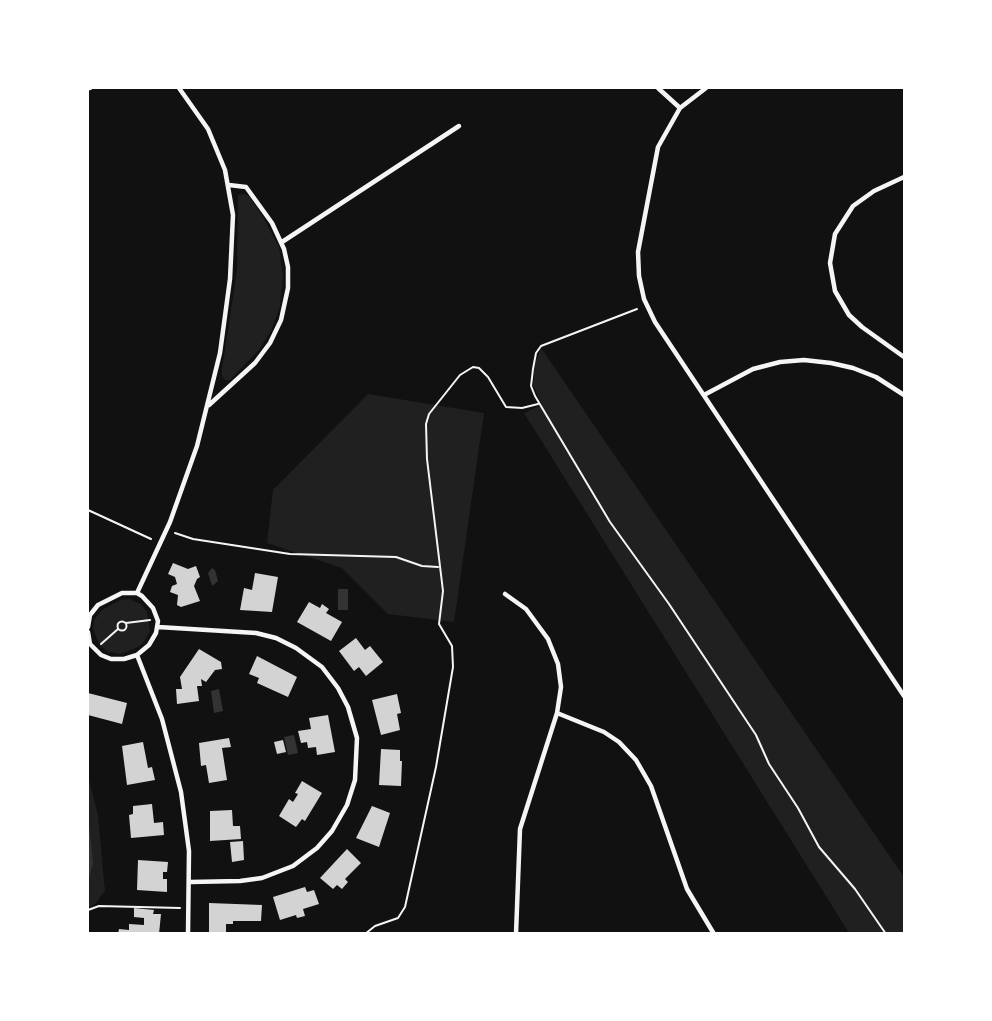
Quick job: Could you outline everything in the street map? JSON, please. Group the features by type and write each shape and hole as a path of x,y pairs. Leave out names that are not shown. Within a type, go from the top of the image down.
{"street":[{"path":"137,593 180,496 208,406 220,352 230,279 233,220 229,185 216,146 192,105 179,88"},
{"path":"658,88 680,108"},
{"path":"706,88 680,108 662,137 655,158 638,264 641,289 652,316 904,696"},
{"path":"282,242 460,126"},
{"path":"904,177 874,192 853,206 835,234 830,263 835,291 849,315 904,357"},
{"path":"208,406 255,363 270,343 280,325 288,282 288,267 282,242 272,223 253,195 243,186 229,185"},
{"path":"704,395 753,369 780,362 804,360 831,362 853,368 876,377 904,395"},
{"path":"88,627 93,610 102,602 122,593 137,593 153,608 158,620 158,628 154,639 137,655 124,659 111,659 101,655 89,645 88,632"},
{"path":"505,594 526,609 554,650 561,687 557,712 520,829 516,934"},
{"path":"158,628 256,633 276,638 296,648 322,667 338,688 348,707 356,738 356,775 347,805 332,831 317,848 293,866 262,878 240,881 190,882"},
{"path":"137,655 162,719 175,765 186,827 190,882 188,934"},
{"path":"557,712 604,732 619,742 636,760 651,786 687,889 714,934"}],"path":[{"path":"637,309 541,346 536,354 531,386 538,404 610,522 669,604 756,735 770,764 798,808 819,847 855,889 886,934"},
{"path":"365,934 372,927 398,918 405,907 436,767 453,659 452,646 438,624 443,591 427,458 426,424 431,410 460,376 475,367 481,369 488,377 506,406 522,408 538,404"},
{"path":"88,510 151,539"},
{"path":"175,533 200,540 290,554 396,557 422,566 439,567"},
{"path":"99,646 118,628 120,622 150,620"},
{"path":"118,628 124,631 126,623"},
{"path":"88,910 99,906 180,908"}],"shaded area":[{"path":"244,194 249,196 263,217 279,247 283,276 280,306 272,329 259,350 230,380 225,380 222,376 222,369 237,270 238,195"},
{"path":"541,348 904,877 904,933 849,933 524,413 542,405 533,385 535,364"},
{"path":"368,394 484,413 454,622 388,614 342,568 267,543 273,490"},
{"path":"212,568 215,570 218,581 212,586 208,573"},
{"path":"338,589 348,589 348,610 338,610"},
{"path":"129,599 141,604 147,612 150,631 138,647 121,654 109,652 100,646 93,629 94,620 102,610 120,600"},
{"path":"219,689 223,711 214,713 211,691"},
{"path":"294,735 298,753 288,755 284,737"},
{"path":"88,775 98,816 105,891 95,904 88,908"},
{"path":"88,814 93,863 88,882"}],"building":[{"path":"173,563 188,569 196,566 200,577 194,586 200,601 181,607 177,605 178,595 170,592 172,586 177,584 175,577 168,574"},
{"path":"255,573 278,577 272,612 240,610 244,588 252,590"},
{"path":"309,602 320,608 322,604 329,609 326,613 342,622 331,641 297,622"},
{"path":"356,638 365,650 370,646 383,662 366,676 359,667 354,671 339,651"},
{"path":"199,649 221,662 222,669 215,670 206,682 201,679 202,686 197,686 199,701 177,704 176,689 182,689 180,677"},
{"path":"257,656 297,677 288,697 257,683 259,678 249,674"},
{"path":"88,693 127,703 122,724 88,715"},
{"path":"397,694 401,713 397,714 400,730 381,735 372,700"},
{"path":"328,715 335,752 317,755 316,747 308,748 307,742 301,743 298,731 311,729 309,718"},
{"path":"229,738 231,747 222,748 227,780 209,783 206,765 201,766 199,743"},
{"path":"283,740 286,752 277,754 274,742"},
{"path":"143,742 148,768 152,767 155,780 127,785 122,746"},
{"path":"381,749 400,750 400,761 402,761 401,786 379,785"},
{"path":"302,781 322,793 305,821 302,819 296,827 279,816 289,799 293,802 298,794 295,793"},
{"path":"152,804 154,823 163,822 164,835 131,838 129,815 133,814 133,806"},
{"path":"372,806 390,813 379,847 356,838"},
{"path":"232,810 233,826 240,826 241,839 210,841 210,811"},
{"path":"243,841 244,860 232,862 230,842"},
{"path":"347,849 361,863 345,879 348,882 342,889 337,885 333,889 320,878"},
{"path":"138,860 168,862 167,872 163,872 163,879 167,879 167,892 137,890"},
{"path":"305,887 307,892 314,890 319,904 303,909 305,916 297,918 296,915 280,920 273,897"},
{"path":"209,903 262,905 261,921 233,921 233,924 226,924 226,934 209,934"},
{"path":"134,908 154,910 153,914 161,914 159,934 118,934 119,929 129,930 129,924 144,925 144,918 134,917"}]}
